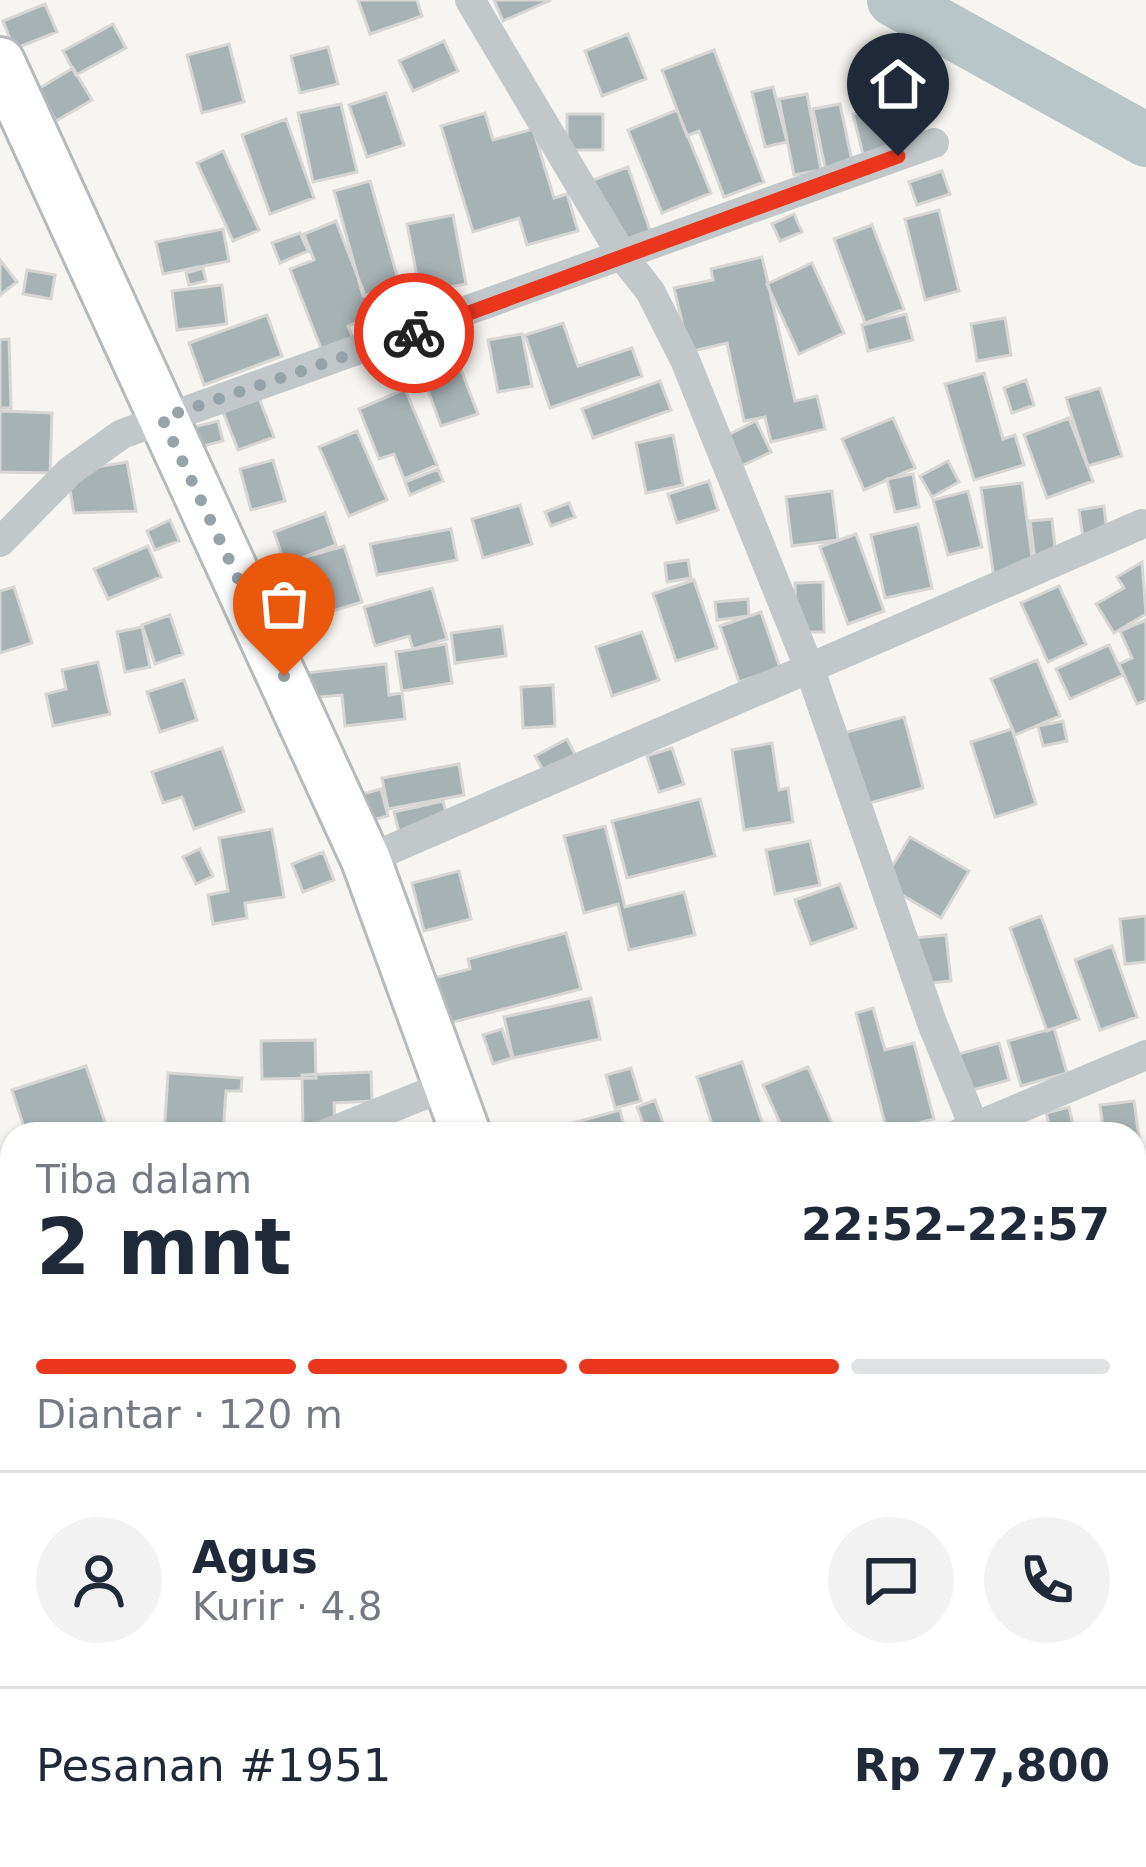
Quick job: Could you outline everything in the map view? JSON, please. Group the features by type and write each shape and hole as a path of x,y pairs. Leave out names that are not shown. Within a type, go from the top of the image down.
{"main road":[{"path":"0,62 366,860 462,1122"}],"street":[{"path":"470,0 623,257 650,291 685,360 810,670 899,914 966,1122"},
{"path":"0,542 70,471 122,434 934,142"},
{"path":"366,860 1142,524"},
{"path":"992,1122 1146,1055"},
{"path":"356,1122 448,1085"}],"building":[{"path":"358,0 417,0 422,16 370,34"},
{"path":"494,0 551,0 503,21"},
{"path":"45,4 57,32 14,49 3,21"},
{"path":"113,24 126,48 76,75 63,51"},
{"path":"628,34 646,79 602,96 585,51"},
{"path":"444,41 458,71 413,91 399,61"},
{"path":"229,44 244,102 202,113 187,55"},
{"path":"328,47 338,84 300,93 291,56"},
{"path":"714,50 764,182 724,197 699,131 687,136 662,70"},
{"path":"73,68 92,100 56,121 38,89"},
{"path":"773,87 787,142 765,147 752,92"},
{"path":"386,93 404,145 367,157 349,105"},
{"path":"807,94 821,170 794,175 779,99"},
{"path":"341,104 357,172 313,182 298,113"},
{"path":"840,104 853,166 826,172 813,109"},
{"path":"884,106 900,167 868,175 853,114"},
{"path":"677,110 711,193 662,213 628,130"},
{"path":"485,113 493,140 533,129 554,198 567,194 578,231 527,245 519,218 473,232 441,126"},
{"path":"567,114 603,114 603,150 567,150"},
{"path":"286,119 314,198 270,214 242,135"},
{"path":"223,151 259,230 233,241 197,163"},
{"path":"628,167 654,242 612,257 585,183"},
{"path":"942,171 950,194 917,205 909,182"},
{"path":"370,181 400,286 363,296 334,191"},
{"path":"939,210 959,291 925,300 905,219"},
{"path":"794,214 802,232 780,241 772,224"},
{"path":"453,215 466,284 420,292 407,224"},
{"path":"336,221 373,316 348,326 355,343 324,356 290,269 314,260 304,234"},
{"path":"872,225 904,309 865,323 834,239"},
{"path":"223,229 229,261 163,274 156,242"},
{"path":"300,233 308,251 280,263 272,243"},
{"path":"762,257 795,401 817,396 825,429 771,442 765,417 744,421 727,343 689,352 674,288 713,280 711,269"},
{"path":"0,260 17,282 0,295"},
{"path":"812,263 844,333 799,354 767,284"},
{"path":"203,268 206,281 189,285 186,273"},
{"path":"27,270 55,275 51,299 23,294"},
{"path":"222,285 227,324 177,330 172,291"},
{"path":"906,314 913,340 868,351 862,325"},
{"path":"267,315 282,356 204,385 189,343"},
{"path":"1005,318 1011,355 977,361 971,324"},
{"path":"563,323 578,366 632,348 642,376 550,408 525,335"},
{"path":"522,334 532,386 498,392 488,340"},
{"path":"9,339 11,408 0,408 0,340"},
{"path":"459,364 478,414 441,426 423,377"},
{"path":"984,373 1003,439 1015,435 1024,465 974,480 945,384"},
{"path":"1026,380 1034,405 1012,413 1004,388"},
{"path":"660,381 671,410 593,438 582,409"},
{"path":"1100,388 1122,456 1088,466 1066,398"},
{"path":"405,389 437,465 404,479 394,454 379,459 359,409"},
{"path":"259,398 274,437 238,450 223,412"},
{"path":"0,411 52,413 50,473 0,472"},
{"path":"893,418 915,468 864,490 842,439"},
{"path":"1069,418 1093,481 1047,498 1024,435"},
{"path":"218,421 223,441 195,448 190,428"},
{"path":"756,421 771,452 733,470 718,440"},
{"path":"357,431 387,500 349,516 319,447"},
{"path":"673,435 683,485 646,493 636,443"},
{"path":"273,460 285,501 251,510 240,469"},
{"path":"948,461 959,482 932,497 920,476"},
{"path":"127,462 136,511 74,513 67,472"},
{"path":"438,469 443,481 410,495 405,482"},
{"path":"913,474 919,507 895,512 887,479"},
{"path":"709,481 718,510 677,523 668,494"},
{"path":"1022,483 1034,572 994,578 981,488"},
{"path":"832,491 838,540 792,546 786,497"},
{"path":"968,491 982,547 948,555 933,500"},
{"path":"569,503 575,517 551,526 545,512"},
{"path":"520,505 532,544 483,558 472,519"},
{"path":"1104,506 1108,542 1084,545 1079,510"},
{"path":"325,513 336,545 285,564 274,532"},
{"path":"1052,519 1056,557 1035,560 1030,521"},
{"path":"170,520 179,541 155,550 147,531"},
{"path":"918,524 932,588 885,598 871,535"},
{"path":"451,529 457,560 377,575 370,544"},
{"path":"856,534 884,611 848,624 820,547"},
{"path":"148,546 161,577 108,599 94,569"},
{"path":"344,546 362,602 320,615 302,558"},
{"path":"688,560 691,578 667,582 665,563"},
{"path":"1142,562 1146,614 1114,633 1096,604 1124,588 1117,577"},
{"path":"694,580 717,648 676,661 653,594"},
{"path":"823,582 824,632 796,632 795,583"},
{"path":"1059,586 1086,644 1048,662 1021,603"},
{"path":"14,587 32,643 0,653 0,591"},
{"path":"432,588 447,639 413,649 409,636 375,646 364,607"},
{"path":"748,599 749,616 717,620 715,602"},
{"path":"761,612 780,668 739,682 720,626"},
{"path":"170,615 183,654 155,664 142,625"},
{"path":"1146,620 1146,700 1137,704 1119,664 1132,658 1120,631"},
{"path":"502,626 506,656 455,663 451,633"},
{"path":"142,627 150,667 125,672 117,632"},
{"path":"642,632 659,680 612,696 596,647"},
{"path":"446,644 452,683 402,691 396,652"},
{"path":"1109,645 1123,675 1070,699 1056,669"},
{"path":"1037,660 1060,716 1015,735 991,679"},
{"path":"98,662 110,714 53,726 46,694 66,689 62,670"},
{"path":"386,664 389,695 402,693 405,719 345,726 342,695 307,698 305,673"},
{"path":"184,680 197,720 160,732 147,692"},
{"path":"553,685 555,726 523,728 521,687"},
{"path":"904,717 923,788 863,805 843,733"},
{"path":"1063,721 1067,741 1043,746 1038,726"},
{"path":"1012,729 1036,804 995,817 971,742"},
{"path":"567,739 576,756 544,772 535,756"},
{"path":"772,743 779,790 788,788 793,822 744,830 732,750"},
{"path":"222,748 244,811 194,829 182,797 163,803 152,772"},
{"path":"672,748 684,784 659,792 647,756"},
{"path":"459,764 464,795 388,809 382,778"},
{"path":"381,789 388,816 365,822 358,795"},
{"path":"700,799 715,856 627,878 612,821"},
{"path":"443,801 448,821 399,832 394,812"},
{"path":"605,826 625,907 684,892 695,935 629,950 618,904 584,913 564,836"},
{"path":"272,829 284,897 245,903 247,918 213,924 208,895 228,891 219,838"},
{"path":"910,837 969,871 941,918 882,883"},
{"path":"810,841 820,885 775,894 766,850"},
{"path":"200,849 213,876 196,884 183,857"},
{"path":"323,852 334,880 303,892 292,864"},
{"path":"459,871 471,919 424,931 412,883"},
{"path":"840,884 856,928 811,944 795,900"},
{"path":"1041,916 1079,1019 1047,1031 1010,928"},
{"path":"1146,916 1146,962 1125,964 1120,919"},
{"path":"566,933 581,989 442,1025 430,979 470,969 468,959"},
{"path":"946,935 951,981 919,984 914,938"},
{"path":"1112,946 1137,1017 1100,1030 1075,960"},
{"path":"591,998 600,1039 513,1058 504,1017"},
{"path":"873,1008 885,1050 914,1043 934,1119 885,1122 856,1013"},
{"path":"1054,1028 1067,1073 1021,1086 1008,1041"},
{"path":"502,1029 512,1058 493,1064 483,1035"},
{"path":"315,1040 316,1078 262,1079 261,1041"},
{"path":"999,1043 1009,1080 965,1092 955,1055"},
{"path":"742,1062 762,1122 711,1122 697,1077"},
{"path":"86,1066 105,1122 22,1122 12,1090"},
{"path":"808,1067 832,1122 780,1122 763,1085"},
{"path":"631,1068 641,1101 615,1108 606,1075"},
{"path":"371,1072 372,1101 334,1103 335,1122 303,1122 302,1075"},
{"path":"168,1073 242,1078 241,1091 226,1091 224,1122 165,1122"},
{"path":"655,1100 663,1122 643,1122 637,1107"},
{"path":"1134,1101 1137,1122 1102,1122 1100,1105"},
{"path":"1069,1107 1072,1122 1049,1122 1046,1113"},
{"path":"620,1110 623,1122 576,1122"}],"waterway":[{"path":"894,0 1146,140"}],"way so far":[{"path":"284,676 162,418 414,333"}],"route":[{"path":"414,333 898,156"}]}
